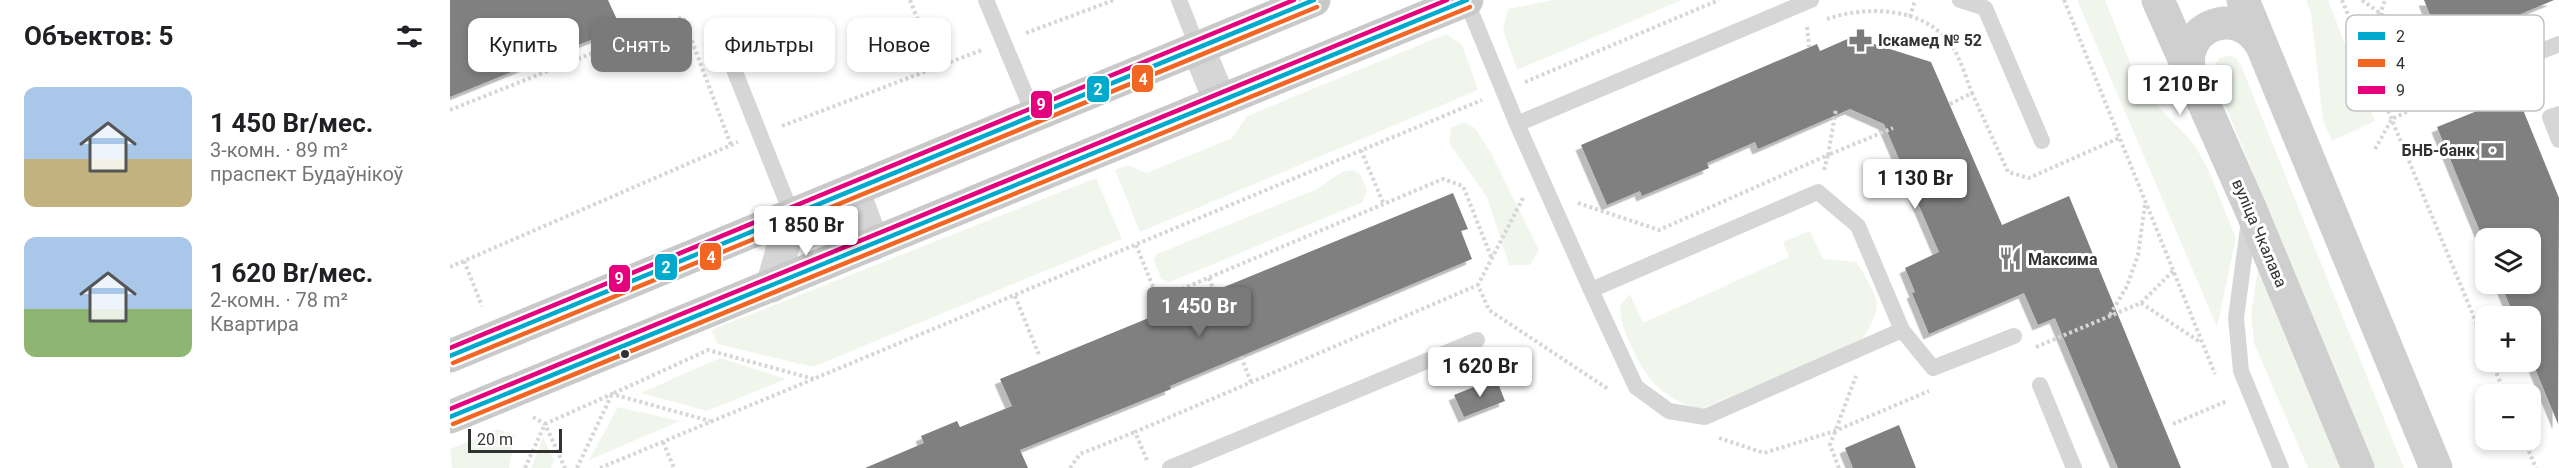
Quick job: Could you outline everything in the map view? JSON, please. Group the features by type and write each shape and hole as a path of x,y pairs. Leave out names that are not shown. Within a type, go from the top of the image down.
{"main road":[{"path":"450,357 1314,0"},
{"path":"450,417 1466,0"},
{"name":"вуліца Чкалава","path":"2158,0 2251,210 2358,468"},
{"path":"2243,0 2436,468"},
{"path":"2192,80 2188,67 2188,53 2194,41 2203,31 2215,25 2238,24 2249,30 2263,48"}],"street":[{"path":"1198,48 1220,101"},
{"path":"853,190 873,244"},
{"path":"772,286 792,215"}],"lane":[{"path":"986,0 1034,115"},
{"path":"1179,0 1198,48"},
{"path":"1466,0 1537,170 1636,387 1669,411 1705,417 1902,330"},
{"path":"1517,124 1811,0"},
{"path":"1960,0 1985,8 2042,141"},
{"path":"2544,50 2559,44"},
{"path":"735,72 792,215"},
{"path":"2554,116 2559,140"},
{"path":"1590,290 1818,192 1858,226 1902,330 1933,368 2014,336"},
{"path":"2251,210 2236,318 2241,371 2281,468"},
{"path":"1170,468 1477,340"},
{"path":"2040,385 2074,468"}],"path":[{"path":"910,0 917,18"},
{"path":"600,468 1719,0"},
{"path":"1910,17 1915,0"},
{"path":"2064,0 2218,382"},
{"path":"2342,0 2349,15"},
{"path":"2362,0 2383,15"},
{"path":"2380,13 2385,0"},
{"path":"1826,19 1844,13 1884,10 1931,23 1952,46 2008,172 2029,177 2119,138"},
{"path":"450,110 683,18 731,146"},
{"path":"1797,29 1816,22"},
{"path":"1807,26 1809,47"},
{"path":"1950,104 1972,93"},
{"path":"2544,98 2554,116"},
{"path":"1818,192 1828,155 1836,109"},
{"path":"2389,111 2475,319"},
{"path":"2375,149 2392,119 2409,111"},
{"path":"1577,203 1659,230 1893,128"},
{"path":"1361,150 1384,205"},
{"path":"1070,468 1080,454 1478,285 1537,170"},
{"path":"1136,245 1158,299 1443,178 1463,186 1492,259"},
{"path":"2109,316 2127,286 2138,255 2145,203"},
{"path":"464,261 482,306"},
{"path":"2014,336 2027,351 2141,303 2173,271"},
{"path":"1209,278 1214,291"},
{"path":"1478,285 1489,310 1608,389"},
{"path":"1015,296 1039,355"},
{"path":"2141,303 2202,343"},
{"path":"1839,468 1830,445 1869,345"},
{"path":"525,468 545,424 708,350 814,379"},
{"path":"1241,357 1251,382"},
{"path":"1711,435 1764,453 1835,430 1931,391"},
{"path":"2223,391 2232,412"},
{"path":"612,394 711,422"},
{"path":"577,468 612,394"},
{"path":"2173,424 2227,401"},
{"path":"527,413 545,424 566,468"},
{"path":"1135,432 1150,468"},
{"path":"663,442 674,468"},
{"path":"2528,450 2536,468"}],"shaded area":[{"path":"1553,0 1682,0 1517,70 1503,30 1508,9"},
{"path":"2077,0 2105,0 2133,70 2150,98 2194,144 2208,169 2236,238 2217,327"},
{"path":"2306,0 2328,0 2346,46 2346,111 2371,111 2375,121 2332,141 2323,121 2311,14"},
{"path":"1446,34 1462,45 1478,90 1140,232 1115,170 1127,165 1147,173 1232,138 1247,116"},
{"path":"2229,55 2236,58 2242,68 2404,468 2374,468 2215,80 2214,69 2218,59"},
{"path":"1463,122 1475,128 1492,155 1539,250 1530,265 1509,265 1487,197 1449,143 1451,128"},
{"path":"1352,170 1360,174 1367,189 1363,202 1170,282 1161,279 1154,260 1157,254 1317,189 1342,172"},
{"path":"1096,178 1122,239 813,367 718,344 711,330"},
{"path":"1810,231 1823,259 1856,262 1872,289 1877,306 1876,311 1860,342 1699,410 1675,399 1657,386 1637,359 1623,326 1620,306 1630,294 1643,323 1789,257 1783,242"},
{"path":"2258,268 2343,468 2308,468 2254,343 2251,314"},
{"path":"720,358 786,379 707,411 641,393"},
{"path":"618,407 680,421 589,460"},
{"path":"498,429 515,435 509,468 452,468 450,449"},
{"path":"543,437 554,460 551,468 531,468"}],"building":[{"path":"450,0 608,0 616,18 591,18 591,40 579,45 579,18 468,18 468,72 512,72 450,97"},
{"path":"2424,0 2554,0 2519,15 2430,15"},
{"path":"1852,37 1931,62 2002,225 2069,196 2181,468 2118,468 2055,318 2038,325 2024,293 1929,334 1912,293 1915,292 1905,268 1939,252 1884,124 1850,109 1758,149 1755,142 1707,163 1709,168 1642,196 1640,191 1607,205 1581,145 1817,44 1820,51"},
{"path":"2477,111 2524,111 2559,198 2558,424 2537,372 2541,372 2541,306 2510,306 2505,294 2541,294 2541,228 2479,228 2437,127"},
{"path":"1453,193 1468,229 1461,231 1472,259 1170,386 1171,389 1020,450 1028,468 865,468 924,443 921,436 957,421 960,427 1012,406 1000,379"},
{"path":"1496,378 1505,401 1464,417 1454,395"},
{"path":"1899,425 1916,468 1853,468 1845,448"}],"transit line":[{"name":"9","path":"450,348 1294,0"},
{"name":"2","path":"450,356 1314,0"},
{"name":"9","path":"450,409 1447,0"},
{"name":"2","path":"450,417 1467,0"},
{"name":"4","path":"453,363 1317,7"},
{"name":"4","path":"453,424 1470,7"}],"place":[{"name":"Іскамед № 52","path":"1860,40"},
{"name":"БНБ-банк","path":"2493,150"},
{"name":"Максима","path":"2010,259"}]}
